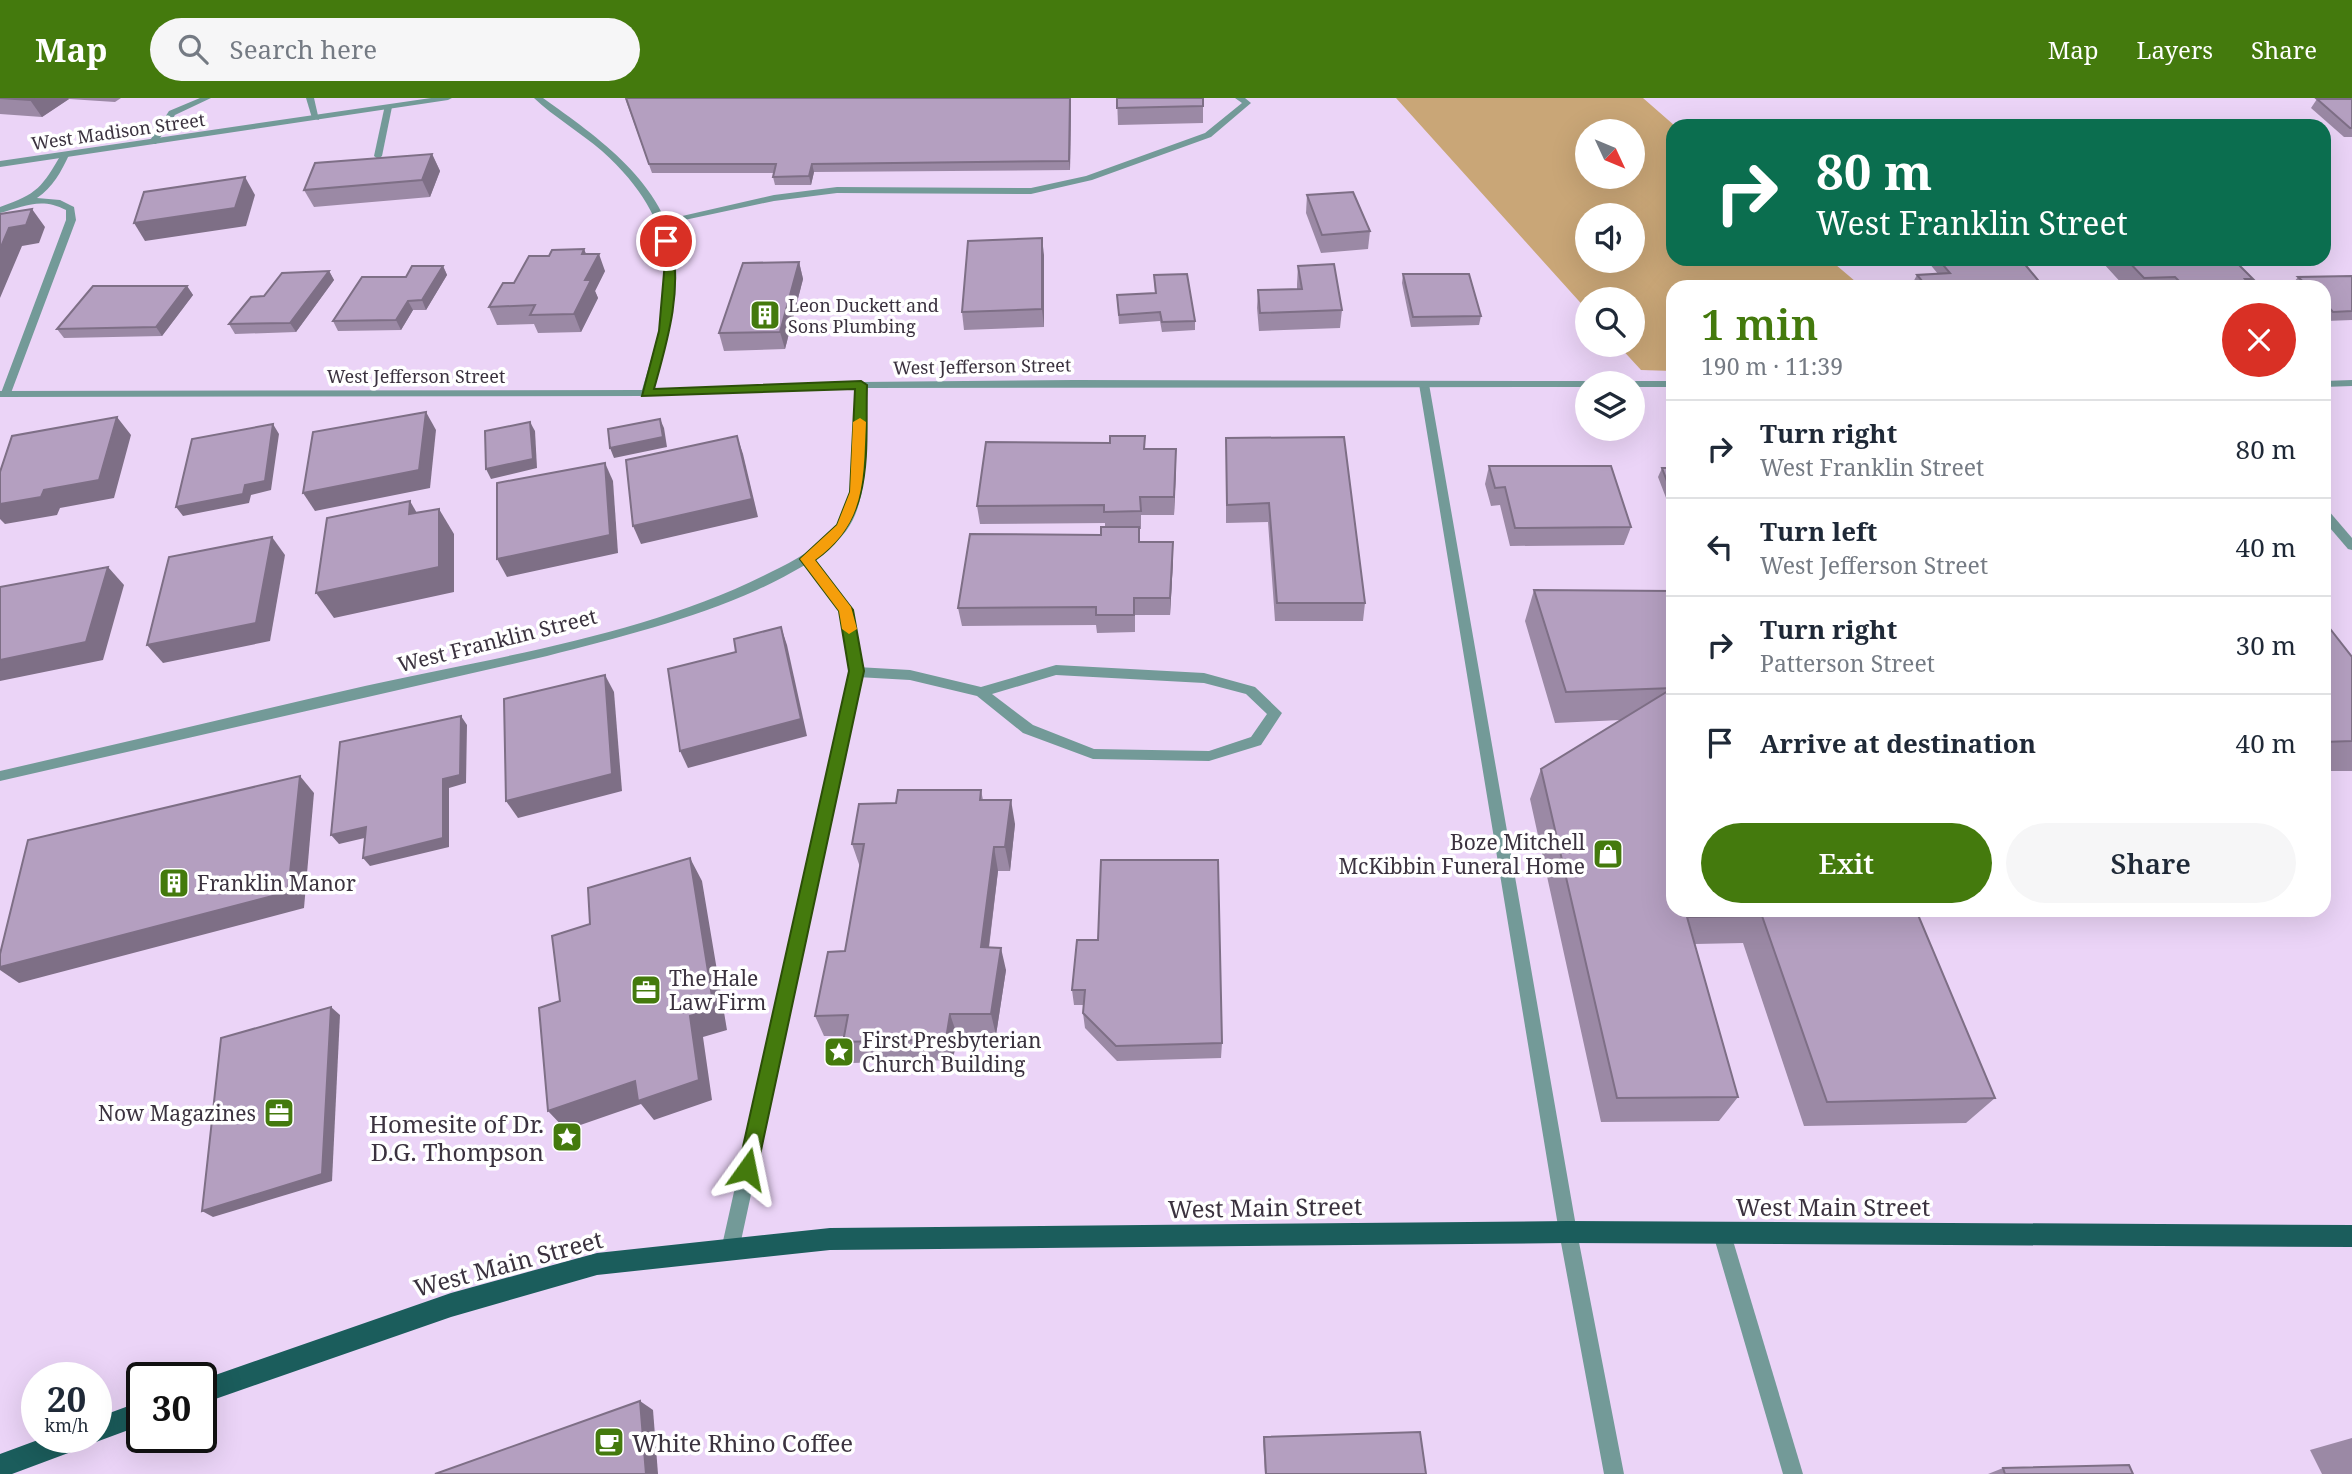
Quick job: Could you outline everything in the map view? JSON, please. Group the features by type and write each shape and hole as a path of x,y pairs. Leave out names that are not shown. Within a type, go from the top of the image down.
{"main road":[{"name":"West Main Street","path":"217,1386 451,1305 597,1264 830,1238 1568,1232 2352,1236"},
{"path":"0,1466 35,1453"}],"street":[{"path":"153,142 172,113 207,98"},
{"path":"310,98 316,118"},
{"name":"West Madison Street","path":"0,164 447,98"},
{"path":"538,98 590,136 634,177 662,222 671,261 664,331 646,393"},
{"path":"662,222 774,198 837,190 1031,191 1088,178 1208,135 1248,103 1239,98"},
{"path":"378,156 388,107"},
{"path":"0,210 29,200 49,187 65,155"},
{"path":"3,394 71,220 71,209 60,203 29,200"},
{"path":"2331,384 2352,383"},
{"path":"1424,384 1568,1232 1614,1474"},
{"name":"West Jefferson Street","path":"3,394 646,393 861,385 1575,384"},
{"path":"1645,384 1666,384"},
{"name":"West Franklin Street","path":"0,776 576,643 697,608 758,584 807,559 826,546 844,526 856,492 861,385"},
{"path":"2331,521 2352,546"},
{"path":"730,1250 857,671 846,610 807,559"},
{"path":"857,671 910,675 981,692 1028,729 1093,754 1209,756 1256,741 1275,713 1250,690 1204,678 1056,670 981,692"},
{"path":"1722,1234 1793,1474"}],"shaded area":[{"path":"1396,98 1643,98 1667,119 1666,266 1837,266 1854,280 1666,280 1666,371 1641,370 1629,357 1645,357 1645,287 1575,287 1575,297"}],"building":[{"path":"0,98 34,98 30,100"},
{"path":"626,98 1070,98 1069,161 812,164 809,176 773,177 776,164 649,164"},
{"path":"1117,98 1203,98 1203,106 1117,108"},
{"path":"2317,99 2352,99 2352,128 2350,128"},
{"path":"432,154 422,180 304,190 315,163"},
{"path":"245,177 235,208 134,223 144,192"},
{"path":"1353,192 1370,231 1322,235 1307,195"},
{"path":"32,209 26,225 9,228 0,249 0,214"},
{"path":"1042,238 1042,309 962,312 968,241"},
{"path":"584,249 582,254 599,254 585,280 591,280 574,314 530,315 535,305 489,307 503,283 514,283 529,256 549,256 552,250"},
{"name":"Leon Duckett and Sons Plumbing","path":"799,262 780,332 719,333 743,263"},
{"path":"1334,264 1342,310 1260,313 1258,290 1302,289 1298,266"},
{"path":"412,266 443,266 422,300 408,301 396,320 333,321 362,277 406,277"},
{"path":"1944,266 2026,266 2038,280 1921,280 1917,275 1950,273"},
{"path":"2133,266 2240,266 2253,279 2178,280 2175,277 2144,278"},
{"path":"329,271 290,323 229,324 251,297 264,296 282,273"},
{"path":"1187,274 1195,321 1162,322 1160,312 1119,315 1117,295 1156,293 1154,275"},
{"path":"1403,274 1469,274 1481,316 1413,317"},
{"path":"2352,276 2352,311 2333,312 2331,310 2331,280 2301,280 2298,277"},
{"path":"93,286 187,286 156,327 57,329"},
{"path":"426,412 419,470 303,493 313,432"},
{"path":"117,417 99,480 44,490 41,497 0,504 0,472 12,436"},
{"path":"660,419 663,437 610,448 608,429"},
{"path":"530,422 533,459 486,469 485,431"},
{"path":"273,424 265,481 245,485 243,494 176,507 192,439"},
{"path":"737,436 752,499 633,526 626,460"},
{"path":"1110,436 1145,436 1144,449 1176,449 1174,497 1140,497 1141,511 1104,512 1104,505 977,506 986,442 1110,443"},
{"path":"1344,437 1365,603 1277,603 1269,503 1227,505 1226,438"},
{"path":"605,463 610,535 497,559 497,483"},
{"path":"1489,466 1611,466 1631,527 1515,528 1505,487 1495,488"},
{"path":"410,501 409,514 439,509 439,567 316,593 327,518"},
{"path":"1101,527 1139,527 1139,542 1173,542 1170,598 1134,598 1134,615 1096,615 1096,607 958,608 970,534 1101,535"},
{"path":"272,537 256,623 147,645 169,557"},
{"path":"108,567 86,642 0,660 0,587"},
{"path":"1534,590 1666,591 1666,688 1566,692"},
{"path":"781,627 801,719 680,751 668,669 736,652 734,639"},
{"path":"2331,630 2352,657 2352,741 2331,742"},
{"path":"605,675 612,774 506,801 504,699"},
{"name":"Boze Mitchell McKibbin Funeral Home","path":"1666,692 1666,917 1687,917 1738,1097 1617,1098 1541,769"},
{"path":"461,716 460,775 443,779 443,838 363,858 366,827 331,835 340,742"},
{"name":"Franklin Manor","path":"300,776 288,892 0,967 0,954 28,840"},
{"path":"898,790 981,790 980,800 1011,800 1005,847 994,847 981,947 1001,948 991,1014 950,1014 946,1039 843,1042 848,1015 815,1016 828,952 845,951 864,844 852,844 859,804 896,803"},
{"name":"The Hale Law Firm","path":"690,858 714,1009 690,1016 699,1080 638,1101 635,1081 548,1111 539,1008 560,1001 552,936 590,924 588,888"},
{"path":"1101,860 1218,860 1222,1043 1116,1046 1083,1013 1085,990 1072,990 1077,940 1098,940"},
{"name":"Boze Mitchell McKibbin Funeral Home","path":"1762,917 1919,917 1995,1098 1827,1102"},
{"name":"Now Magazines","path":"331,1007 322,1174 202,1211 221,1038"},
{"name":"White Rhino Coffee","path":"640,1401 646,1474 435,1474"},
{"path":"1420,1432 1426,1474 1266,1474 1264,1437"},
{"path":"2129,1465 2133,1474 2005,1474 2003,1468"}],"slow traffic":[{"path":"849,629 846,610 807,559 826,546 844,526 856,492 860,422"}],"place":[{"name":"Leon Duckett and Sons Plumbing","path":"765,315"},
{"name":"Boze Mitchell McKibbin Funeral Home","path":"1608,854"},
{"name":"Franklin Manor","path":"174,883"},
{"name":"The Hale Law Firm","path":"646,990"},
{"name":"First Presbyterian Church Building","path":"839,1052"},
{"name":"Now Magazines","path":"279,1113"},
{"name":"Homesite of Dr. D.G. Thompson","path":"567,1137"},
{"name":"White Rhino Coffee","path":"609,1442"}],"route":[{"path":"666,241 671,261 664,331 646,393 861,385 856,492 844,526 826,546 807,559 846,610 857,671 747,1169"}]}
